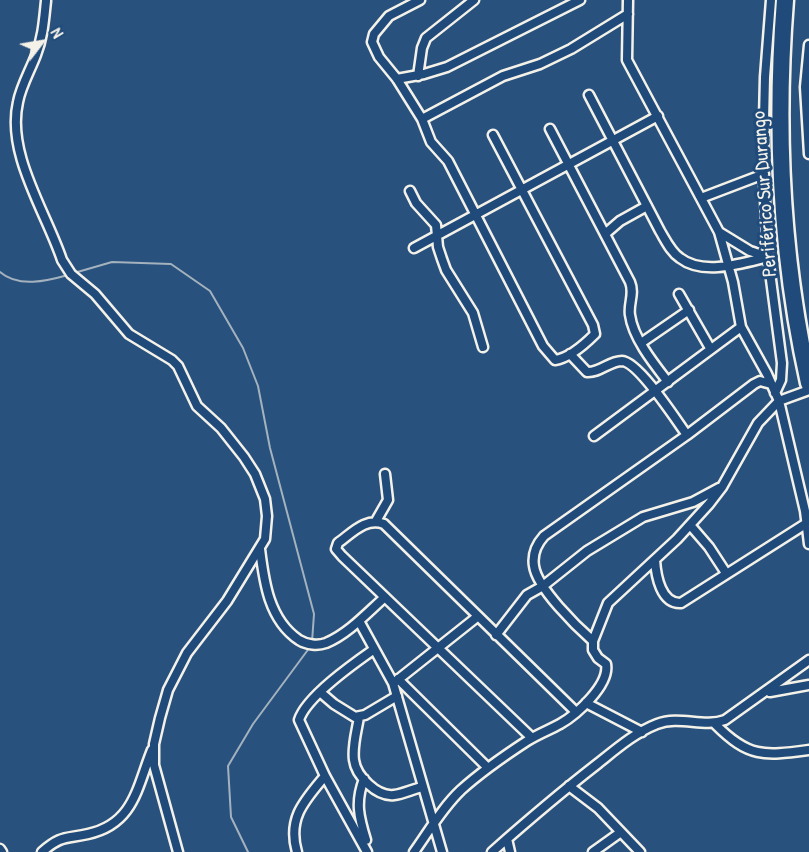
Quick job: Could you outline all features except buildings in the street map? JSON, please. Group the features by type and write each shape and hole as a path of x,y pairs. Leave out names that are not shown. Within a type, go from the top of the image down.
{"highway":[{"name":"Periférico Sur Durango","path":"785,0 780,92 784,199 794,300 809,384"}],"street":[{"path":"420,0 389,16 374,34 372,42 375,51 397,79 422,119 431,142 448,160 543,346 555,360 561,359 588,341 595,334 595,330 493,135"},
{"path":"418,76 422,48 426,38 474,0"},
{"path":"397,79 418,76 447,67 580,0"},
{"path":"628,0 627,60 718,232 737,297 741,327 777,397 807,523 809,544"},
{"path":"414,852 459,792 487,768 532,738 562,723 586,703 604,679 607,669 606,664 593,650 593,641 608,603 690,525 722,487 758,423 777,397 782,363 768,257 763,139 771,0"},
{"path":"42,852 59,839 103,830 118,821 129,810 154,744 168,690 176,672 187,653 227,601 260,549 265,540 266,530 265,499 255,474 221,428 197,406 178,366 129,334 95,294 71,274 62,260 17,142 15,124 18,102 42,35 46,1"},
{"path":"422,119 503,76 540,64 571,49 628,14"},
{"path":"809,45 805,87 809,154"},
{"path":"589,95 672,251 681,260 692,264 729,267 768,257"},
{"path":"414,248 658,116"},
{"path":"550,129 632,288 630,314 636,334 668,382"},
{"path":"700,198 764,174"},
{"path":"410,191 416,203 436,225 438,247 446,270 473,313 483,347"},
{"path":"605,234 620,221 647,206"},
{"path":"718,232 750,251 768,257"},
{"path":"679,294 710,348"},
{"path":"641,343 689,310"},
{"path":"594,436 741,327"},
{"path":"570,354 587,372 594,372 613,363 624,361 633,365 656,391 687,435"},
{"path":"593,641 570,619 543,586 534,566 536,545 754,384 760,381 771,384"},
{"path":"777,397 809,384"},
{"path":"376,521 388,500 385,474"},
{"path":"496,635 527,595 543,586 587,551 643,517 693,502 722,487"},
{"path":"532,738 336,549 338,543 368,522 376,521 384,524 477,618 576,712"},
{"path":"655,560 656,578 668,600 681,603 807,523"},
{"path":"690,525 709,547 726,573"},
{"path":"260,549 264,582 278,618 286,629 303,643 315,645 325,643 358,621 385,597"},
{"path":"396,681 477,618"},
{"path":"358,621 373,650 396,681 487,768"},
{"path":"368,852 325,776 299,720 305,709 320,692 347,668 373,650"},
{"path":"492,852 569,786 621,745 642,732 673,719 715,724 737,713 809,660"},
{"path":"396,681 397,696 442,852"},
{"path":"766,692 809,685"},
{"path":"320,692 350,715 359,717 397,696"},
{"path":"586,703 642,732"},
{"path":"359,717 353,758 364,779 382,793 393,795 422,787"},
{"path":"715,724 741,747 754,752 809,750"},
{"path":"154,744 154,765 177,852"},
{"path":"297,852 294,840 294,819 325,776"},
{"path":"364,779 358,795 359,816 368,852"},
{"path":"569,786 598,808 640,852"},
{"path":"593,852 621,832"},
{"path":"507,839 510,852"}],"waterway":[{"path":"74,273 112,262 171,264 210,291 243,348 258,386 270,448 314,614 312,642"},
{"path":"0,272 7,277 24,282 42,281 68,275"},
{"path":"248,852 231,817 228,766 253,724 310,647"}]}
